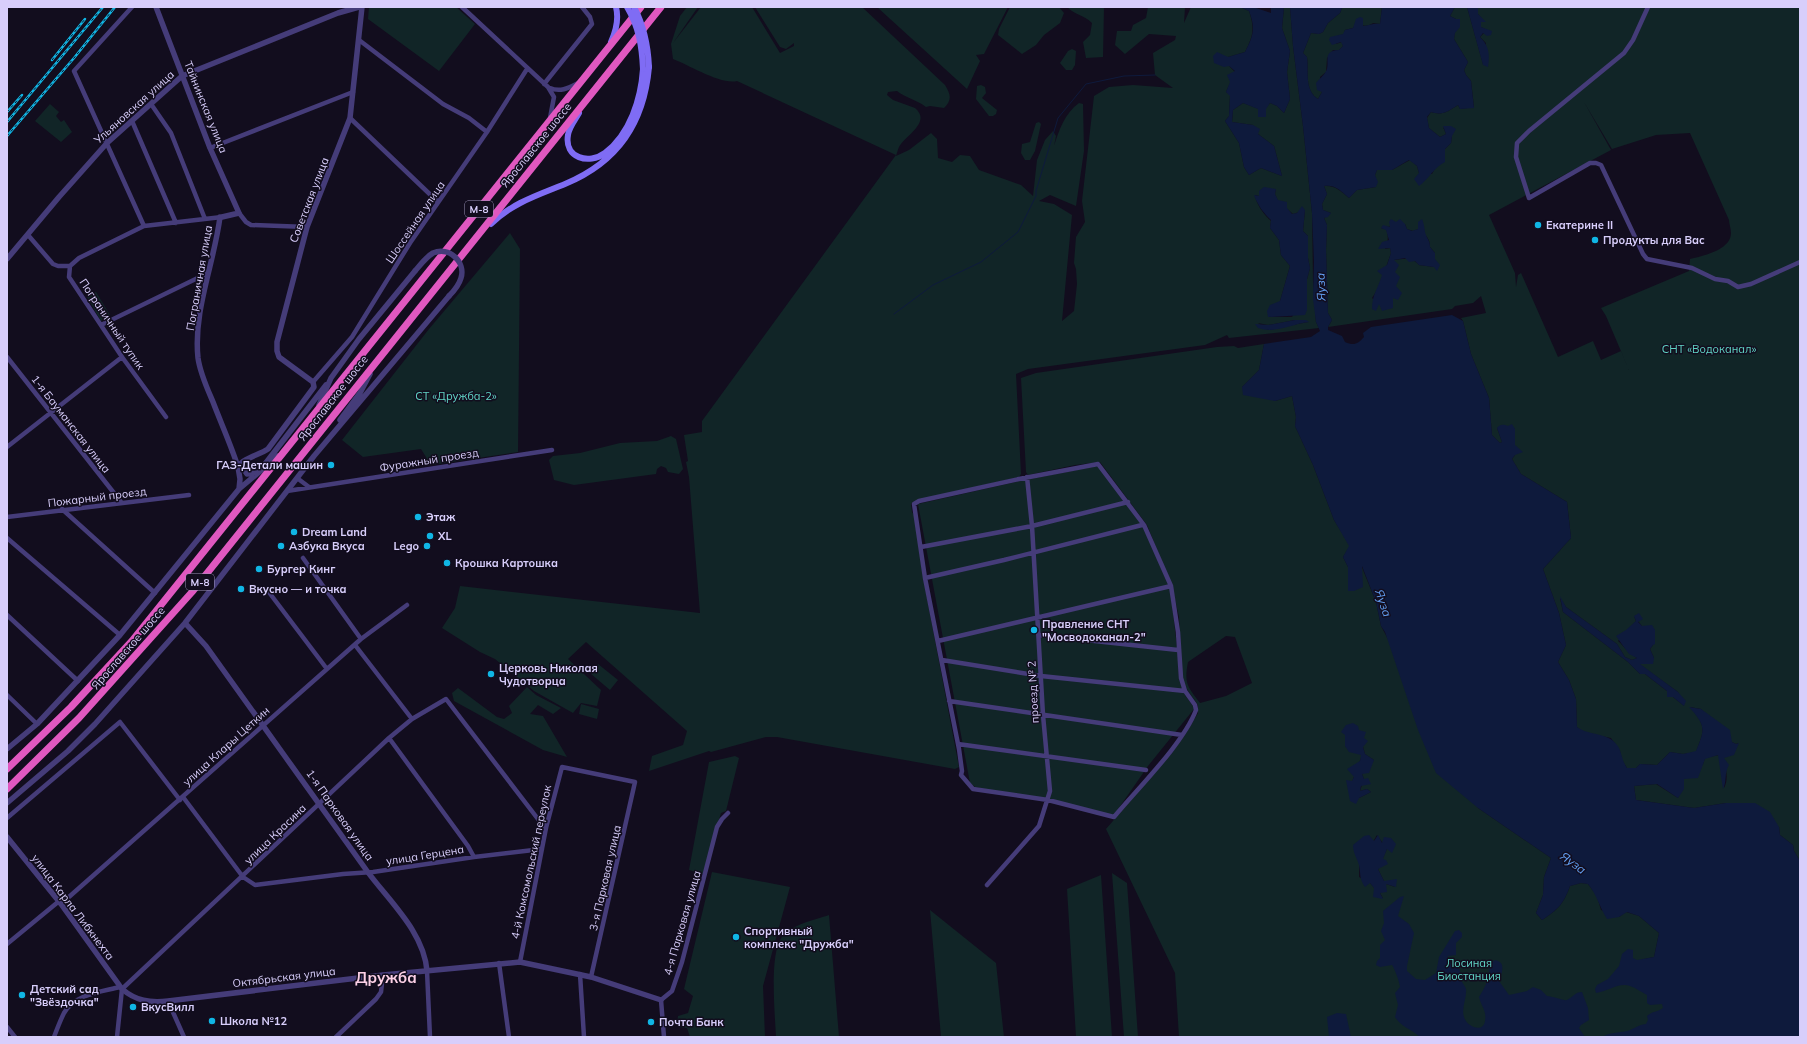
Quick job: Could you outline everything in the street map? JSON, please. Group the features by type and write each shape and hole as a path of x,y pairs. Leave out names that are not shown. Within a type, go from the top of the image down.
{"highway":[{"name":"Ярославское шоссе","path":"7,769 81,696 132,641 641,7"},
{"name":"Ярославское шоссе","path":"7,789 80,718 182,604 661,7"}],"main road":[{"path":"609,47 615,33 618,20 616,7"},
{"path":"586,100 571,127 568,142 569,148 574,156 584,160 597,158 605,153 617,141 625,130 640,96 646,68 640,40 634,21 627,7"},
{"path":"475,239 508,209 522,201 587,174 611,155 621,144 636,121 644,98 646,39 640,19 634,7"}],"street":[{"path":"132,7 74,71 144,226"},
{"name":"Тайнинская улица","path":"156,7 210,148 239,213"},
{"name":"Ульяновская улица","path":"7,260 59,197 107,143 182,76 338,13 359,7"},
{"name":"Советская улица","path":"314,382 279,357 277,351 284,314 307,227 350,118 362,7"},
{"path":"462,7 553,94 554,101 548,123"},
{"path":"546,86 592,24 590,16 582,7"},
{"path":"1648,7 1633,40 1624,53 1534,127 1517,143 1515,150 1516,157 1529,198 1590,163 1596,163 1601,165 1643,254 1647,259 1692,268 1715,278 1728,280 1738,287 1751,284 1800,262"},
{"path":"359,40 443,104 469,118 487,132"},
{"name":"Шоссейная улица","path":"314,382 352,337 410,243 487,132 527,69"},
{"path":"546,86 554,90 562,90 581,81"},
{"path":"210,148 353,92"},
{"path":"152,104 171,133 205,219"},
{"path":"350,118 438,202"},
{"path":"132,121 176,223"},
{"path":"28,235 53,264 58,266 70,266 79,258 144,226 221,217 239,213 246,222 251,225 307,227"},
{"name":"Пограничная улица","path":"221,217 208,273 198,331 198,359 202,376 234,456 239,465 247,474 256,473"},
{"path":"261,469 359,339 415,270 428,256 435,253 442,251 455,256 459,261 462,272 458,284 314,456"},
{"name":"Пограничный тупик","path":"70,266 69,277 122,357 166,417"},
{"path":"101,325 208,273"},
{"name":"1-я Бауманская улица","path":"7,357 121,502"},
{"path":"7,447 122,357"},
{"path":"7,803 68,751 95,724 185,623 314,456 360,393 377,361"},
{"path":"317,411 331,378"},
{"path":"239,489 239,465 244,460 258,456 268,449 314,387 314,382"},
{"path":"7,750 37,724 120,635 239,489 256,473 286,450"},
{"name":"Фуражный проезд","path":"286,491 552,450"},
{"path":"1098,464 1144,525 1171,586 1178,632 1181,678 1185,691 1195,705 1196,710 1182,735 1169,752 1114,817 1048,800 973,789 961,775 962,771 958,744 925,578 914,506 915,502 1027,477 1098,464"},
{"name":"проезд № 2","path":"987,885 1039,826 1050,791 1046,757 1039,635 1032,553 1032,526 1027,477"},
{"path":"297,478 309,487"},
{"name":"Пожарный проезд","path":"7,517 62,509 189,495"},
{"path":"921,547 1032,526 1128,502"},
{"path":"62,509 155,593"},
{"path":"925,578 1142,525"},
{"path":"7,538 120,635"},
{"path":"303,558 361,639"},
{"path":"938,641 1171,586"},
{"path":"268,591 328,669"},
{"name":"улица Клары Цеткин","path":"7,944 59,903 182,798 361,639 407,605"},
{"path":"7,615 78,680"},
{"name":"1-я Парковая улица","path":"185,623 206,646 418,940 424,955 427,971 430,1037"},
{"path":"1039,635 1178,650"},
{"path":"355,645 412,719"},
{"path":"942,660 1041,676 1185,691"},
{"path":"7,696 37,724"},
{"name":"улица Красина","path":"54,1037 69,1006 78,1000 121,988 243,877 390,738 412,719 446,699 540,823 546,828"},
{"path":"949,701 1182,735"},
{"path":"7,818 120,722 182,798 243,877"},
{"path":"390,738 468,846 474,857"},
{"path":"958,744 1146,770"},
{"name":"4-й Комсомольский переулок","path":"520,962 546,828 562,766"},
{"name":"3-я Парковая улица","path":"562,766 635,782 591,977"},
{"name":"4-я Парковая улица","path":"661,1000 672,990 682,962 718,827 722,818 728,813"},
{"name":"улица Карла Либкнехта","path":"7,837 59,903 121,988"},
{"name":"улица Герцена","path":"243,877 251,884 259,886 542,849"},
{"name":"Октябрьская улица","path":"121,988 129,995 140,1000 168,1001 383,975 520,962 580,974 661,1000"},
{"path":"499,963 509,1037"},
{"path":"580,974 584,1037"},
{"path":"336,1037 376,999 381,992 383,975"},
{"path":"117,1037 121,988"},
{"path":"661,1000 664,1037"},
{"path":"168,1001 184,1037"},
{"path":"7,1026 15,1037"}],"green space":[{"path":"369,7 456,7 475,24 439,71 368,19"},
{"path":"687,7 698,7 673,43 701,7 752,7 780,53 794,46 794,43 786,49 780,47 755,7 862,7 945,85 950,97 944,108 930,106 926,107 897,91 888,92 887,95 893,100 915,108 921,118 916,129 899,147 896,156 909,150 931,133 937,139 938,158 952,162 960,155 970,156 979,170 1021,185 1033,196 1037,160 1045,140 1053,131 1056,136 1054,146 1060,128 1066,117 1079,103 1083,104 1084,151 1076,206 1050,195 1039,201 1054,204 1072,215 1062,321 1074,311 1077,284 1074,263 1076,237 1085,222 1082,201 1094,96 1109,87 1133,85 1173,88 1155,75 1153,53 1175,40 1176,36 1149,34 1125,54 1115,45 1117,31 1131,31 1133,25 1146,18 1148,7 1185,7 1184,23 1191,7 1240,7 1249,11 1252,23 1252,32 1248,46 1245,52 1228,57 1229,66 1235,72 1226,92 1230,95 1229,116 1225,121 1239,143 1244,167 1249,175 1261,168 1282,176 1274,146 1258,134 1253,125 1232,122 1233,110 1243,103 1259,109 1258,117 1270,103 1277,106 1284,113 1290,99 1287,72 1290,51 1282,28 1284,7 1290,7 1312,213 1313,281 1316,322 1319,328 1229,338 1227,335 1205,345 1028,369 1016,374 1021,474 1019,477 922,499 911,504 923,577 959,767 955,769 777,737 766,737 711,752 709,751 649,771 652,756 683,745 687,731 586,642 568,659 601,690 597,706 581,703 573,713 534,691 495,659 480,652 442,628 455,608 460,586 700,613 689,477 686,462 688,461 684,435 702,432 702,421 896,155 737,81 722,80 673,59 671,44 680,16","holes":["1276,189 1275,194 1278,201 1293,214 1305,210 1303,231 1308,236 1308,258 1310,268 1307,279 1307,293 1292,317 1268,317 1280,301 1290,266 1281,255 1279,240 1270,228 1271,221 1261,209 1255,195 1259,196","1295,320 1308,322 1268,330 1258,323 1268,325"]},
{"path":"877,7 1008,7 984,54 976,55 980,61 967,89"},
{"path":"1010,7 1059,7 1064,13 1060,23 1044,35 1036,45 1022,54 998,35 999,29"},
{"path":"1067,7 1104,7 1103,57 1086,58 1083,42 1090,35 1092,23"},
{"path":"1339,7 1382,7 1380,24 1373,23 1365,26 1356,23 1353,28 1345,30 1344,34 1337,36 1336,44 1342,42 1343,46 1339,50 1333,50 1327,58 1326,72 1320,77 1322,92 1318,99 1311,91 1309,86 1307,57 1303,53 1311,33 1319,34 1323,32 1328,23 1340,13 1342,8"},
{"name":"СНТ «Водоканал»","path":"1455,7 1467,7 1483,64 1486,43 1480,37 1487,30 1481,27 1481,22 1485,22 1478,14 1478,7 1800,7 1800,861 1794,851 1793,845 1780,835 1779,827 1726,803 1694,808 1636,800 1634,786 1656,784 1678,798 1684,779 1703,764 1705,758 1719,755 1724,788 1727,777 1723,758 1736,748 1738,743 1736,744 1732,742 1701,709 1690,707 1699,719 1702,728 1701,738 1696,752 1683,754 1670,752 1657,765 1640,764 1636,768 1627,768 1622,760 1620,751 1611,738 1583,732 1577,727 1576,699 1569,680 1558,662 1566,645 1559,613 1543,569 1571,538 1567,502 1521,474 1512,459 1515,455 1515,429 1508,426 1497,428 1502,442 1500,443 1492,435 1489,398 1471,354 1461,318 1486,313 1481,296 1473,303 1455,306 1452,309 1328,327 1332,320 1328,313 1326,250 1327,225 1324,218 1331,213 1323,210 1322,204 1327,194 1324,186 1335,188 1349,198 1357,190 1376,187 1375,175 1377,170 1392,170 1410,160 1417,166 1419,173 1432,174 1445,149 1451,143 1452,136 1443,127 1446,134 1440,137 1429,128 1427,118 1431,112 1442,113 1458,105 1460,109 1474,107 1471,81 1464,70 1468,62 1454,39 1456,19 1450,16","holes":["1584,102 1612,149 1656,135 1690,133 1729,220 1731,231 1730,239 1721,248 1709,254 1690,259 1689,271 1601,308 1621,351 1601,360 1593,341 1558,357 1521,273 1518,275 1516,287 1515,273 1489,215 1611,150","1405,224 1407,229 1413,231 1418,229 1427,236 1430,247 1435,253 1434,267 1419,265 1410,259 1393,260 1396,286 1393,298 1379,304 1372,298 1379,287 1391,253 1390,248 1385,249 1388,234 1386,229 1381,228","1560,598 1566,607 1617,644 1625,657 1632,660 1637,658 1618,641 1636,621 1634,616 1642,626 1655,630 1653,645 1650,649 1654,658 1639,664 1678,692 1684,706 1673,697 1667,697 1667,691 1645,674 1640,674 1628,662 1563,612"]},
{"path":"1072,49 1076,51 1075,65 1072,70 1066,70 1060,63 1068,51"},
{"path":"981,85 985,87 986,93 982,98 997,110 996,114 993,116 989,116 976,99 977,86"},
{"path":"50,104 59,112 56,116 61,122 64,120 72,132 61,142 35,121"},
{"path":"1039,122 1041,124 1035,151 1030,160 1025,160 1021,153 1022,144 1030,142 1036,123"},
{"name":"СТ «Дружба-2»","path":"510,233 520,249 518,452 431,465 421,449 363,457 342,440 429,329"},
{"path":"96,292 110,315 101,321 87,297"},
{"name":"Лосиная Биостанция","path":"1264,344 1259,370 1242,387 1275,401 1292,396 1296,417 1295,426 1313,465 1334,520 1350,546 1343,557 1348,567 1348,591 1361,565 1376,602 1381,626 1478,808 1551,858 1544,877 1543,895 1536,913 1542,920 1560,906 1570,886 1581,883 1588,884 1597,896 1601,910 1619,917 1626,912 1639,916 1659,933 1654,957 1644,959 1800,1037 1179,1037 1175,973 1106,829 1171,754 1185,735 1198,713 1198,705 1188,691 1182,678 1179,617 1172,586 1147,525 1100,462 1075,465 1028,475 1026,472 1021,378 1036,373 1217,347 1234,346 1238,348","holes":["1226,636 1235,637 1252,683 1226,696 1200,703 1189,688 1186,675 1188,662","1345,735 1363,747 1365,754 1374,760 1362,774 1364,779 1360,791 1367,789 1371,792 1359,798 1352,782 1362,755 1345,746","1377,835 1387,849 1378,869 1384,881 1395,887 1386,884 1380,893 1383,898 1370,883 1359,877 1359,865"]},
{"path":"671,436 676,439 683,469 679,474 668,472 666,468 661,466 657,469 656,474 574,485 554,480 549,460 553,456 580,453 620,443 657,441"},
{"path":"1098,466 1140,521 1170,586 1178,656 1179,679 1185,695 1194,709 1148,766 1114,815 975,787 970,783 918,504 1020,481"},
{"path":"598,664 618,680 610,690 591,674"},
{"path":"527,687 536,695 561,708 553,714 538,705 530,714 543,716 567,757 543,750 454,701 452,693 458,688 497,717 504,719 512,713 509,706"},
{"path":"581,704 599,709 597,719 579,714"},
{"path":"735,756 739,758 726,811 721,813 703,874 689,870 709,762"},
{"name":"Спортивный комплекс \"Дружба\"","path":"712,872 790,887 763,986 765,1037 690,1037 687,1028 677,1027 678,1016 688,1013 693,996 684,989"},
{"path":"1112,873 1127,883 1138,1037 1124,1037"},
{"path":"1101,875 1112,1037 1076,1037 1067,889"},
{"path":"930,910 996,963 1004,1037 941,1037"},
{"path":"829,915 839,1037 776,1037 774,970 775,956 778,945 782,937 792,929 804,923"}],"water":[{"path":"1240,7 1253,7 1271,13 1271,7 1284,7 1282,28 1290,51 1287,72 1290,99 1284,113 1277,106 1270,103 1266,109 1266,117 1258,117 1258,109 1243,103 1233,110 1232,122 1253,125 1260,129 1258,134 1274,146 1282,176 1261,168 1249,175 1244,167 1239,143 1225,121 1229,116 1230,96 1226,92 1230,82 1227,75 1235,71 1229,66 1224,67 1214,63 1213,56 1217,52 1228,57 1245,52 1252,37 1253,28 1249,11"},
{"name":"Яуза","path":"1290,7 1342,8 1340,13 1328,23 1323,32 1319,34 1311,33 1303,53 1307,57 1309,85 1311,91 1318,99 1322,92 1317,90 1316,83 1327,69 1328,55 1333,51 1339,50 1343,46 1341,42 1332,45 1329,40 1330,37 1343,34 1345,30 1353,28 1356,19 1360,17 1363,18 1363,26 1380,24 1382,7 1455,7 1450,16 1460,19 1460,27 1455,33 1454,39 1468,62 1464,70 1471,81 1474,108 1460,109 1458,105 1442,113 1431,112 1427,117 1429,128 1440,137 1446,134 1443,126 1451,126 1456,129 1452,136 1451,143 1445,149 1445,162 1441,164 1419,186 1414,179 1419,173 1417,166 1409,160 1392,170 1377,170 1375,175 1378,182 1376,187 1357,190 1349,198 1335,187 1324,186 1327,194 1322,204 1323,210 1331,213 1328,217 1324,218 1327,225 1326,250 1328,313 1332,320 1328,330 1342,336 1345,342 1353,344 1358,343 1364,337 1363,333 1371,327 1452,315 1463,321 1471,354 1489,398 1492,435 1500,443 1502,442 1497,428 1500,425 1508,426 1512,424 1515,429 1515,445 1523,452 1515,455 1512,459 1521,474 1567,502 1571,538 1543,569 1559,613 1566,645 1558,662 1569,680 1576,699 1577,727 1587,732 1604,736 1613,741 1619,747 1627,768 1636,768 1640,764 1657,765 1670,752 1683,754 1696,751 1701,738 1702,728 1699,719 1689,707 1701,709 1730,730 1732,742 1736,744 1739,743 1734,755 1724,758 1729,765 1723,789 1718,755 1705,759 1698,778 1684,779 1684,789 1678,798 1657,784 1634,786 1636,800 1694,808 1726,803 1755,803 1770,812 1779,827 1780,835 1793,845 1794,851 1800,861 1800,1037 1602,1037 1611,1033 1627,1031 1646,1024 1648,1020 1647,1016 1663,1008 1662,1004 1650,1005 1647,1003 1647,995 1630,986 1617,986 1596,993 1595,989 1597,985 1608,979 1619,966 1622,954 1628,949 1633,950 1633,958 1637,960 1654,957 1659,933 1639,916 1627,912 1619,917 1607,919 1588,884 1581,883 1570,886 1560,906 1542,920 1536,913 1543,895 1544,877 1551,858 1478,808 1436,773 1418,730 1385,632 1381,626 1376,602 1362,566 1363,587 1354,591 1348,591 1348,567 1343,557 1349,546 1334,520 1313,465 1295,426 1296,417 1292,396 1275,401 1243,395 1242,387 1259,370 1264,344 1311,337 1320,331 1316,322 1313,299 1314,262 1312,213"},
{"path":"1467,7 1478,7 1478,14 1486,22 1481,22 1481,27 1492,31 1491,35 1487,36 1483,33 1480,37 1488,50 1488,67 1483,65"},
{"path":"1264,187 1276,189 1275,194 1278,200 1287,202 1287,208 1292,214 1297,213 1302,206 1305,210 1303,231 1308,236 1308,258 1310,268 1307,279 1307,310 1305,315 1268,317 1267,311 1270,305 1280,301 1290,266 1281,255 1279,240 1270,228 1271,220 1261,209 1254,195 1259,196 1259,191"},
{"path":"1391,219 1396,222 1400,219 1405,224 1407,229 1412,231 1418,229 1418,222 1422,219 1430,247 1435,253 1435,259 1440,265 1437,271 1434,267 1419,265 1415,261 1409,262 1405,258 1394,260 1399,265 1395,272 1400,277 1396,286 1402,293 1398,300 1393,298 1393,308 1382,311 1379,304 1376,311 1372,309 1373,299 1382,275 1377,271 1387,265 1391,253 1390,248 1378,249 1382,242 1389,240 1386,230 1381,228 1383,225 1390,227 1389,222"},
{"path":"1295,320 1306,320 1309,322 1271,330 1258,328 1255,324 1268,325"},
{"path":"1560,596 1566,607 1617,644 1625,657 1632,660 1637,658 1629,654 1616,636 1636,621 1634,616 1639,613 1643,619 1638,622 1642,626 1652,625 1655,630 1655,644 1650,649 1654,658 1653,664 1640,664 1678,692 1686,701 1684,706 1673,697 1667,697 1667,691 1645,674 1640,674 1628,662 1563,612"},
{"path":"1353,723 1358,726 1359,730 1366,732 1364,738 1368,741 1363,747 1365,754 1374,760 1369,773 1362,774 1364,779 1368,778 1371,784 1361,786 1360,791 1367,789 1371,792 1359,798 1356,804 1350,801 1346,780 1352,781 1354,777 1347,769 1360,761 1361,755 1349,752 1345,746 1345,735 1341,732 1346,725"},
{"path":"1369,835 1374,841 1378,835 1382,843 1384,837 1391,838 1396,844 1392,853 1387,849 1383,859 1386,860 1388,864 1378,869 1384,881 1397,879 1396,887 1386,884 1387,892 1380,893 1383,899 1373,897 1374,888 1370,883 1365,887 1363,884 1354,851 1353,845 1364,836"},
{"path":"1404,896 1398,916 1409,924 1414,933 1407,971 1416,979 1425,980 1436,973 1439,957 1455,931 1459,930 1462,933 1462,937 1456,943 1456,955 1448,956 1447,960 1460,969 1460,978 1466,989 1463,1014 1465,1020 1471,1026 1478,1028 1484,1025 1485,1011 1479,997 1488,980 1490,964 1496,960 1502,965 1502,973 1499,981 1509,995 1527,991 1533,987 1541,990 1547,996 1567,1000 1582,992 1588,1008 1589,1020 1579,1028 1585,1037 1420,1037 1403,1025 1395,1017 1398,1005 1395,993 1400,987 1394,969 1392,965 1380,967 1376,965 1380,958 1380,945 1385,940 1381,931 1384,923 1383,911 1400,897"},
{"path":"1337,1013 1346,1014 1351,1037 1329,1037 1327,1017"}],"waterway":[{"path":"894,314 933,285 981,262 1018,232 1036,196 1036,191 1058,118 1086,84 1124,76 1155,75"}],"railway":[{"path":"7,122 103,7"},
{"path":"7,136 74,58 115,7"},
{"path":"52,60 85,19"},
{"path":"7,112 22,95"}],"place":[{"name":"Екатерине II","path":"1538,225"},
{"name":"Продукты для Вас","path":"1595,240"},
{"name":"ГАЗ-Детали машин","path":"331,465"},
{"name":"Этаж","path":"418,517"},
{"name":"Dream Land","path":"294,532"},
{"name":"XL","path":"430,536"},
{"name":"Азбука Вкуса","path":"281,546"},
{"name":"Lego","path":"427,546"},
{"name":"Крошка Картошка","path":"447,563"},
{"name":"Бургер Кинг","path":"259,569"},
{"name":"Вкусно — и точка","path":"241,589"},
{"name":"Правление СНТ \"Мосводоканал-2\"","path":"1034,630"},
{"name":"Церковь Николая Чудотворца","path":"491,674"},
{"name":"Спортивный комплекс \"Дружба\"","path":"736,937"},
{"name":"Детский сад \"Звёздочка\"","path":"22,995"},
{"name":"ВкусВилл","path":"133,1007"},
{"name":"Школа №12","path":"212,1021"},
{"name":"Почта Банк","path":"651,1022"}],"district":[{"name":"Дружба","path":"386,978"}]}
